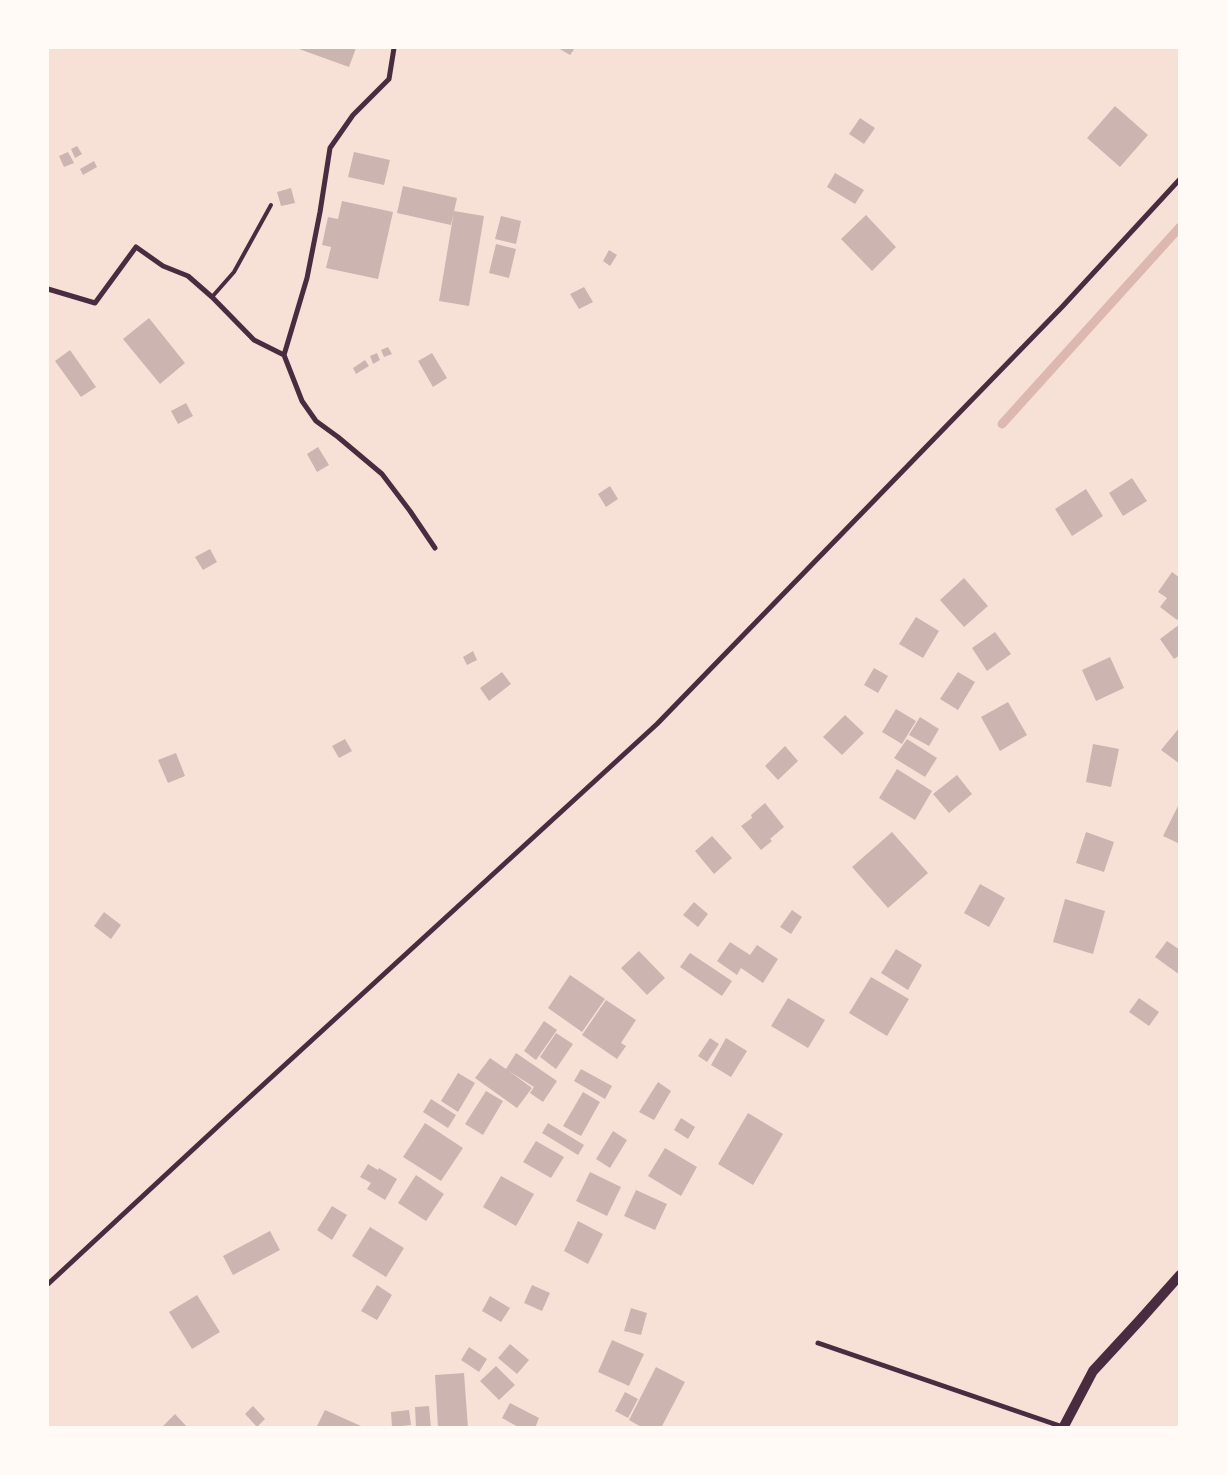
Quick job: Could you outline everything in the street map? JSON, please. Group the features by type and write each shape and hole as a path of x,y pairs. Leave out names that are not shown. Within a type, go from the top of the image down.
{"main road":[{"path":"1063,1427 1093,1371 1180,1274"}],"street":[{"path":"394,48 389,79 353,115 330,148 307,278 284,354 302,401 316,421 382,474 435,548"},
{"path":"48,1284 658,724 1062,307 1180,179"},
{"path":"48,290 95,303 136,247 162,266 188,276 212,297 254,340 284,354"},
{"path":"818,1344 1063,1427"}],"lane":[{"path":"212,297 234,272 271,205"}],"building":[{"path":"300,48 356,48 349,67"},
{"path":"558,48 575,48 570,55"},
{"path":"1115,106 1148,135 1120,167 1087,138"},
{"path":"860,118 875,128 864,144 849,134"},
{"path":"77,146 82,154 75,158 71,149"},
{"path":"68,152 74,163 64,167 59,156"},
{"path":"354,152 390,160 384,185 348,177"},
{"path":"94,161 97,167 83,175 80,169"},
{"path":"835,173 864,190 855,204 827,187"},
{"path":"403,186 457,198 451,225 397,213"},
{"path":"291,188 295,203 281,206 277,192"},
{"path":"342,201 393,212 378,279 326,268 331,247 322,245 328,217 338,219"},
{"path":"454,211 484,216 469,306 439,301"},
{"path":"866,215 896,247 872,271 841,239"},
{"path":"501,216 521,221 516,244 495,239"},
{"path":"496,244 516,249 509,278 489,273"},
{"path":"609,250 617,255 610,266 603,261"},
{"path":"584,287 593,302 579,309 570,294"},
{"path":"149,318 185,363 160,384 123,339"},
{"path":"388,347 392,354 384,357 381,350"},
{"path":"70,350 96,387 81,397 55,361"},
{"path":"377,353 380,360 373,364 370,356"},
{"path":"432,353 447,378 433,387 418,361"},
{"path":"365,360 369,366 356,374 353,368"},
{"path":"186,403 193,416 178,424 171,411"},
{"path":"318,447 329,465 317,472 307,454"},
{"path":"1132,478 1147,501 1123,516 1109,493"},
{"path":"610,486 618,499 606,507 598,494"},
{"path":"1086,489 1103,516 1072,536 1055,509"},
{"path":"210,549 217,562 203,570 195,557"},
{"path":"1172,572 1180,578 1180,616 1177,620 1160,607 1167,598 1158,592"},
{"path":"964,578 988,606 964,627 940,600"},
{"path":"916,617 939,631 923,658 899,644"},
{"path":"1180,624 1180,655 1174,659 1160,639"},
{"path":"995,632 1011,654 987,671 972,648"},
{"path":"473,651 477,660 467,665 463,657"},
{"path":"1110,657 1124,688 1096,701 1082,670"},
{"path":"874,668 888,676 878,693 864,685"},
{"path":"502,672 511,684 489,701 480,688"},
{"path":"958,672 975,682 958,710 940,699"},
{"path":"1008,702 1027,735 1000,751 981,717"},
{"path":"896,709 916,721 902,744 882,732"},
{"path":"845,715 864,733 842,755 823,737"},
{"path":"920,717 939,729 929,746 909,735"},
{"path":"1180,727 1180,764 1161,750"},
{"path":"345,739 352,751 339,758 332,746"},
{"path":"907,739 937,758 925,777 894,758"},
{"path":"1093,744 1119,749 1111,787 1086,782"},
{"path":"785,746 798,761 778,780 765,766"},
{"path":"176,753 185,776 168,783 158,760"},
{"path":"897,769 932,791 915,820 879,798"},
{"path":"957,775 972,794 949,813 933,794"},
{"path":"1180,802 1180,844 1163,836"},
{"path":"765,803 784,827 761,850 741,826 752,818 751,815"},
{"path":"892,832 928,873 888,908 852,867"},
{"path":"1086,832 1114,842 1104,872 1076,863"},
{"path":"712,836 732,858 714,874 695,851"},
{"path":"980,884 1005,898 989,927 964,913"},
{"path":"1065,899 1105,911 1093,954 1053,942"},
{"path":"694,902 708,914 698,927 683,915"},
{"path":"792,910 802,917 791,934 780,927"},
{"path":"104,912 121,925 111,939 94,926"},
{"path":"1167,941 1180,950 1180,975 1155,957"},
{"path":"730,942 750,955 757,945 778,959 763,983 741,968 737,975 717,961"},
{"path":"896,949 922,965 908,990 881,973"},
{"path":"639,951 665,978 647,995 621,968"},
{"path":"690,953 732,981 722,996 680,967"},
{"path":"570,975 605,999 582,1032 548,1008"},
{"path":"871,977 909,999 887,1036 849,1013"},
{"path":"788,998 825,1020 808,1048 771,1026"},
{"path":"1139,998 1159,1012 1149,1026 1129,1012"},
{"path":"606,1000 636,1020 621,1043 626,1046 617,1059 582,1035"},
{"path":"544,1021 557,1030 536,1060 524,1051"},
{"path":"556,1033 573,1044 556,1069 540,1057"},
{"path":"710,1038 719,1044 707,1062 698,1056"},
{"path":"726,1038 747,1051 731,1077 711,1065"},
{"path":"516,1053 557,1081 543,1102 530,1093 534,1087 509,1071 532,1088 517,1108 475,1078 490,1058 506,1069"},
{"path":"581,1069 612,1086 605,1099 574,1081"},
{"path":"458,1073 475,1083 458,1112 441,1101"},
{"path":"658,1082 671,1091 654,1120 639,1112"},
{"path":"486,1091 503,1101 483,1135 465,1124"},
{"path":"583,1092 600,1102 581,1136 563,1126"},
{"path":"431,1099 456,1115 448,1128 423,1112"},
{"path":"748,1113 783,1134 753,1185 718,1164"},
{"path":"681,1118 695,1127 688,1139 674,1130"},
{"path":"425,1123 463,1148 441,1181 403,1157"},
{"path":"548,1123 584,1145 578,1155 542,1133"},
{"path":"613,1131 627,1140 610,1168 596,1159"},
{"path":"536,1141 564,1157 551,1178 523,1162"},
{"path":"665,1148 697,1167 681,1196 648,1176"},
{"path":"368,1164 378,1170 379,1168 397,1179 385,1200 367,1189 371,1183 360,1177"},
{"path":"590,1172 621,1187 607,1216 576,1201"},
{"path":"416,1175 444,1194 426,1221 398,1203"},
{"path":"501,1176 534,1194 516,1226 483,1207"},
{"path":"636,1190 667,1204 655,1230 624,1216"},
{"path":"332,1206 347,1215 332,1240 317,1230"},
{"path":"578,1221 603,1234 588,1264 564,1251"},
{"path":"370,1227 404,1248 386,1277 352,1256"},
{"path":"270,1231 280,1250 233,1275 223,1256"},
{"path":"377,1285 392,1295 377,1320 361,1311"},
{"path":"532,1285 550,1293 542,1311 524,1303"},
{"path":"197,1295 220,1332 192,1349 169,1312"},
{"path":"490,1296 510,1308 501,1322 482,1311"},
{"path":"631,1308 647,1313 641,1335 624,1331"},
{"path":"612,1340 644,1354 629,1386 598,1372"},
{"path":"510,1344 529,1360 517,1374 498,1358"},
{"path":"469,1347 487,1359 479,1372 461,1360"},
{"path":"496,1366 515,1385 499,1400 480,1381"},
{"path":"656,1367 685,1382 661,1428 643,1428 629,1420"},
{"path":"464,1373 468,1428 438,1428 435,1375"},
{"path":"625,1392 638,1399 628,1418 615,1411"},
{"path":"510,1403 539,1418 535,1428 520,1428 502,1418"},
{"path":"253,1406 265,1419 257,1427 245,1414"},
{"path":"429,1406 431,1428 416,1428 415,1407"},
{"path":"325,1410 361,1426 360,1428 316,1428"},
{"path":"409,1410 411,1425 392,1427 391,1412"},
{"path":"175,1414 188,1428 161,1428"}],"waterway":[{"path":"1002,424 1180,227"}]}
